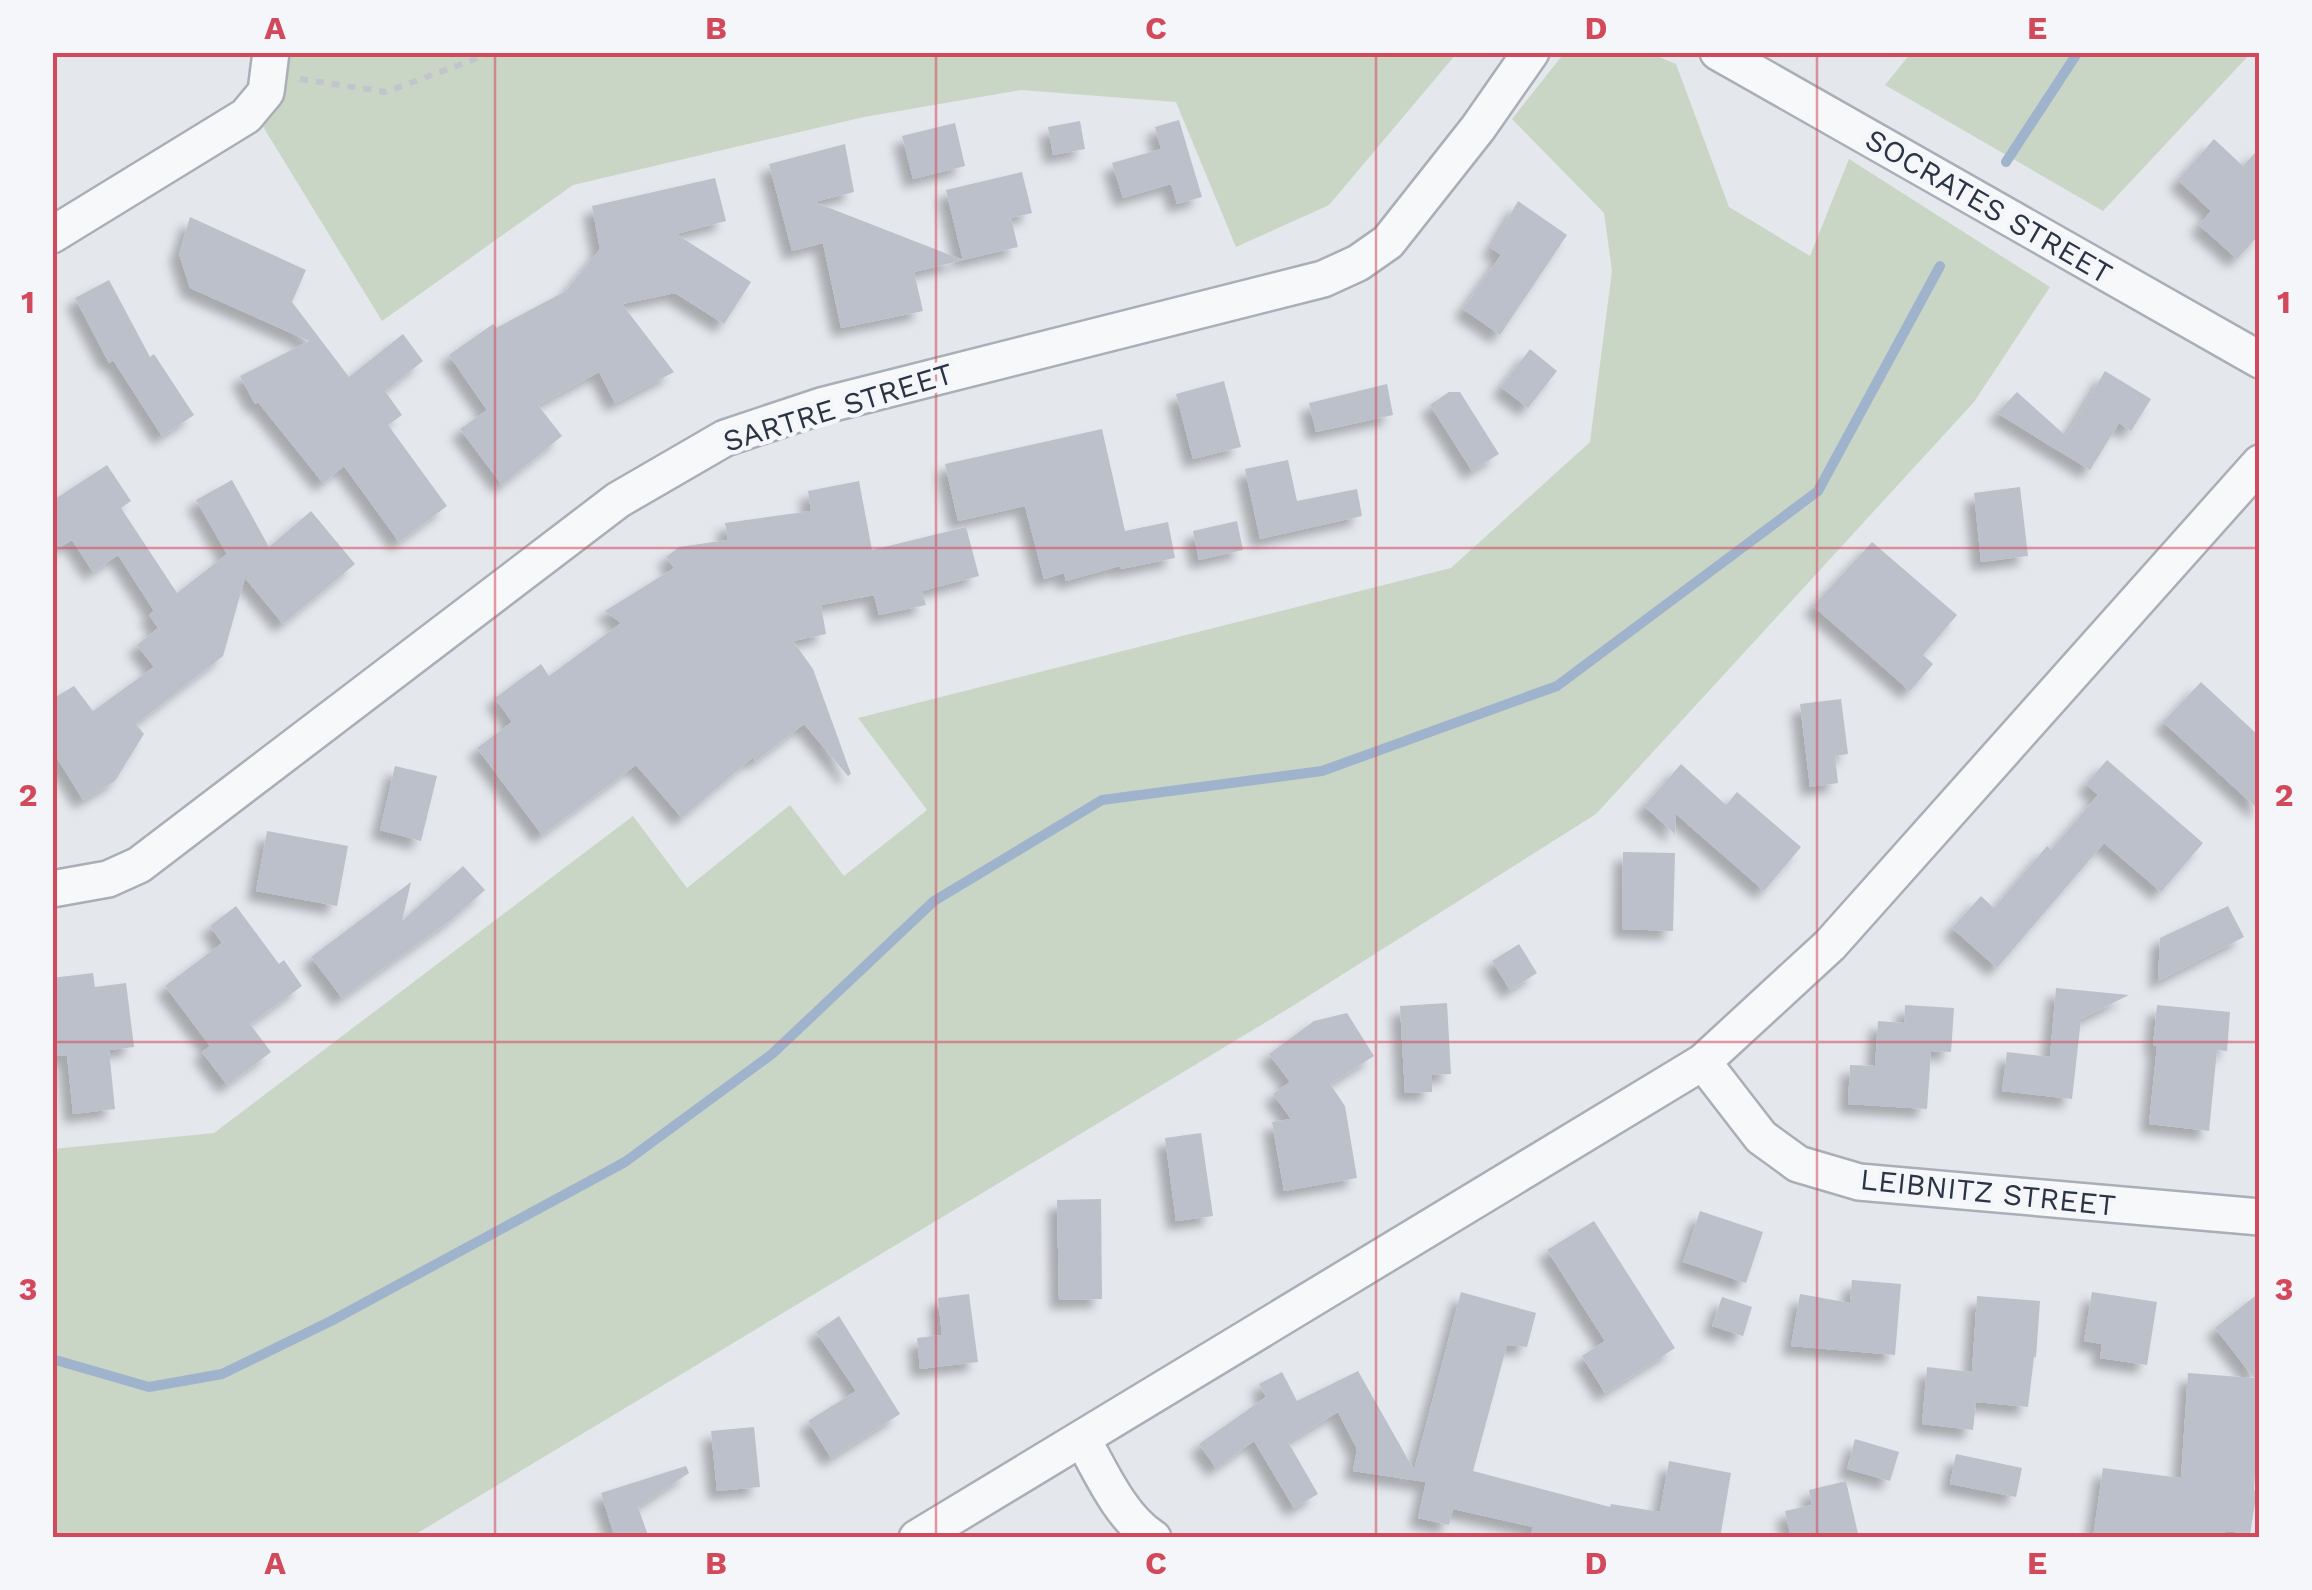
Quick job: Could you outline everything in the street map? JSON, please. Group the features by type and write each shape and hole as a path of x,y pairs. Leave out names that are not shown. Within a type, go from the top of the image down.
{"street":[{"name":"SARTRE STREET","path":"52,889 108,879 139,865 618,500 725,438 822,406 1324,279 1358,263 1388,242 1478,128 1530,52"},
{"name":"SOCRATES STREET","path":"1718,52 2260,360"},
{"path":"52,235 246,116 266,92 270,63"},
{"path":"918,1538 1702,1062 1830,944 2260,463"},
{"name":"LEIBNITZ STREET","path":"1702,1062 1761,1137 1798,1164 1859,1182 2260,1217"},
{"path":"1083,1440 1109,1488 1153,1538"}],"path":[{"path":"270,63 386,92 494,52"}],"green space":[{"path":"1565,52 1649,53 1676,64 1729,207 1810,256 1849,159 2050,287 1974,402 1596,814 1291,1007 411,1537 53,1537 53,1149 214,1133 633,816 687,888 790,805 844,876 927,810 858,718 1451,568 1590,442 1612,271 1604,213 1512,119"},
{"path":"1911,52 2251,53 2103,211 1885,85"},
{"path":"289,53 1457,53 1329,205 1236,247 1176,102 1021,90 864,117 573,185 382,321 262,125 281,95"}],"building":[{"path":"1179,120 1202,197 1177,204 1171,184 1123,198 1112,163 1161,149 1155,127"},
{"path":"1080,121 1085,149 1053,155 1048,127"},
{"path":"955,123 965,166 913,179 902,136"},
{"path":"2214,139 2243,166 2260,147 2260,234 2237,259 2199,225 2211,211 2178,180"},
{"path":"845,144 854,192 814,202 963,260 914,272 923,311 841,328 823,243 792,251 769,164"},
{"path":"1022,172 1032,213 1011,218 1018,247 963,260 946,190"},
{"path":"715,178 726,221 676,234 751,282 724,324 675,293 622,304 674,372 615,403 599,372 538,405 562,436 502,485 460,429 487,410 449,355 493,324 496,328 566,291 600,249 592,206"},
{"path":"1518,201 1567,235 1500,335 1463,309 1501,255 1491,248"},
{"path":"190,217 306,270 292,302 349,377 403,334 423,361 385,391 402,415 388,425 447,506 399,542 344,466 323,483 258,402 255,404 240,376 309,341 190,288 179,254"},
{"path":"109,280 150,357 154,354 194,415 162,436 113,360 109,363 75,298"},
{"path":"1530,349 1557,371 1528,408 1501,387"},
{"path":"2105,371 2151,399 2131,431 2119,423 2090,470 1997,413 2017,392 2066,436"},
{"path":"1224,381 1241,447 1193,459 1176,394"},
{"path":"1387,384 1393,415 1316,432 1309,403"},
{"path":"1449,392 1460,392 1499,454 1472,471 1430,405"},
{"path":"1102,429 1125,531 1168,522 1175,558 1121,569 1120,566 1066,581 1064,573 1044,579 1025,506 958,521 945,464"},
{"path":"1288,460 1297,501 1357,489 1362,516 1260,539 1245,469"},
{"path":"107,465 131,501 121,508 177,593 227,554 196,500 232,480 269,547 311,511 355,564 283,624 245,578 223,656 136,724 144,734 115,781 83,800 52,750 52,699 74,686 93,711 154,667 137,645 158,628 149,615 154,611 118,555 93,572 72,540 52,552 52,501"},
{"path":"859,481 872,550 966,527 979,576 922,591 926,605 879,615 874,595 821,605 826,634 793,641 813,669 851,774 848,776 804,724 756,761 753,757 682,818 636,765 542,835 477,748 512,722 495,698 541,664 549,676 621,623 605,611 674,568 666,557 679,547 728,540 725,523 811,511 808,491"},
{"path":"2020,487 2028,556 1981,562 1974,493"},
{"path":"1237,521 1243,550 1199,560 1193,531"},
{"path":"1872,542 1957,615 1923,655 1933,664 1910,691 1813,606"},
{"path":"2201,682 2260,737 2260,811 2163,722"},
{"path":"1841,699 1848,754 1835,756 1838,783 1810,787 1800,704"},
{"path":"2107,760 2203,843 2161,892 2104,843 1997,968 1952,928 1981,896 1994,908 2047,846 2051,850 2098,795 2086,784"},
{"path":"1681,764 1726,805 1737,792 1801,847 1764,891 1676,814 1675,834 1644,806"},
{"path":"395,766 437,776 421,841 380,830"},
{"path":"267,831 348,846 337,906 256,891"},
{"path":"1623,852 1675,853 1673,931 1622,929"},
{"path":"463,866 485,890 451,920 342,998 311,957 411,882 402,921"},
{"path":"236,906 279,964 284,960 302,986 250,1024 271,1052 227,1085 202,1052 210,1046 165,986 222,943 210,926"},
{"path":"2228,906 2244,937 2158,981 2160,938"},
{"path":"1519,944 1537,973 1510,990 1492,961"},
{"path":"93,973 95,987 126,983 134,1047 109,1050 115,1109 73,1114 67,1055 52,1056 52,978"},
{"path":"2056,988 2129,995 2081,1019 2072,1099 2002,1091 2007,1052 2050,1057"},
{"path":"1447,1003 1451,1074 1432,1075 1432,1092 1405,1093 1400,1006"},
{"path":"1905,1005 1954,1008 1951,1052 1931,1051 1927,1109 1848,1104 1850,1065 1875,1066 1878,1021 1904,1023"},
{"path":"2157,1005 2230,1012 2227,1051 2217,1050 2209,1131 2149,1124"},
{"path":"1347,1013 1374,1056 1330,1084 1345,1106 1357,1178 1284,1191 1272,1122 1291,1119 1273,1094 1290,1082 1269,1054 1314,1021"},
{"path":"1201,1133 1213,1216 1176,1221 1165,1138"},
{"path":"1101,1199 1102,1299 1059,1300 1057,1200"},
{"path":"1700,1211 1763,1232 1746,1283 1683,1262"},
{"path":"1594,1221 1675,1348 1605,1393 1582,1356 1605,1341 1547,1250"},
{"path":"1852,1280 1901,1284 1895,1355 1791,1346 1800,1294 1850,1303"},
{"path":"1461,1292 1536,1313 1527,1347 1507,1345 1473,1471 1610,1507 1611,1504 1660,1512 1669,1461 1731,1473 1720,1538 1530,1538 1533,1527 1453,1509 1449,1525 1418,1518 1426,1482 1353,1471 1357,1449 1338,1412 1288,1442 1318,1494 1294,1508 1254,1441 1216,1468 1199,1444 1266,1397 1259,1384 1282,1372 1297,1401 1358,1371 1414,1470"},
{"path":"2092,1292 2157,1302 2147,1365 2100,1358 2102,1344 2084,1341"},
{"path":"2260,1292 2260,1405 2254,1490 2257,1491 2250,1534 2226,1531 2226,1538 2093,1538 2103,1468 2181,1478 2188,1373 2254,1378 2215,1328"},
{"path":"969,1294 978,1362 920,1369 917,1338 942,1335 938,1298"},
{"path":"1977,1296 2040,1301 2028,1407 1976,1402 1973,1430 1922,1424 1927,1367 1972,1372"},
{"path":"1722,1297 1752,1307 1743,1336 1712,1326"},
{"path":"839,1316 900,1414 831,1458 808,1421 856,1391 816,1332"},
{"path":"754,1427 760,1487 717,1491 711,1431"},
{"path":"1855,1439 1899,1452 1890,1481 1847,1469"},
{"path":"1956,1454 2022,1468 2016,1497 1950,1484"},
{"path":"686,1466 689,1473 638,1507 649,1538 615,1538 601,1493"},
{"path":"1846,1481 1859,1538 1791,1538 1785,1511 1812,1505 1809,1490"}],"waterway":[{"path":"2006,162 2078,52"},
{"path":"52,1359 149,1387 222,1374 331,1321 625,1162 772,1054 934,901 1102,800 1322,771 1557,686 1818,491 1940,266"}]}
